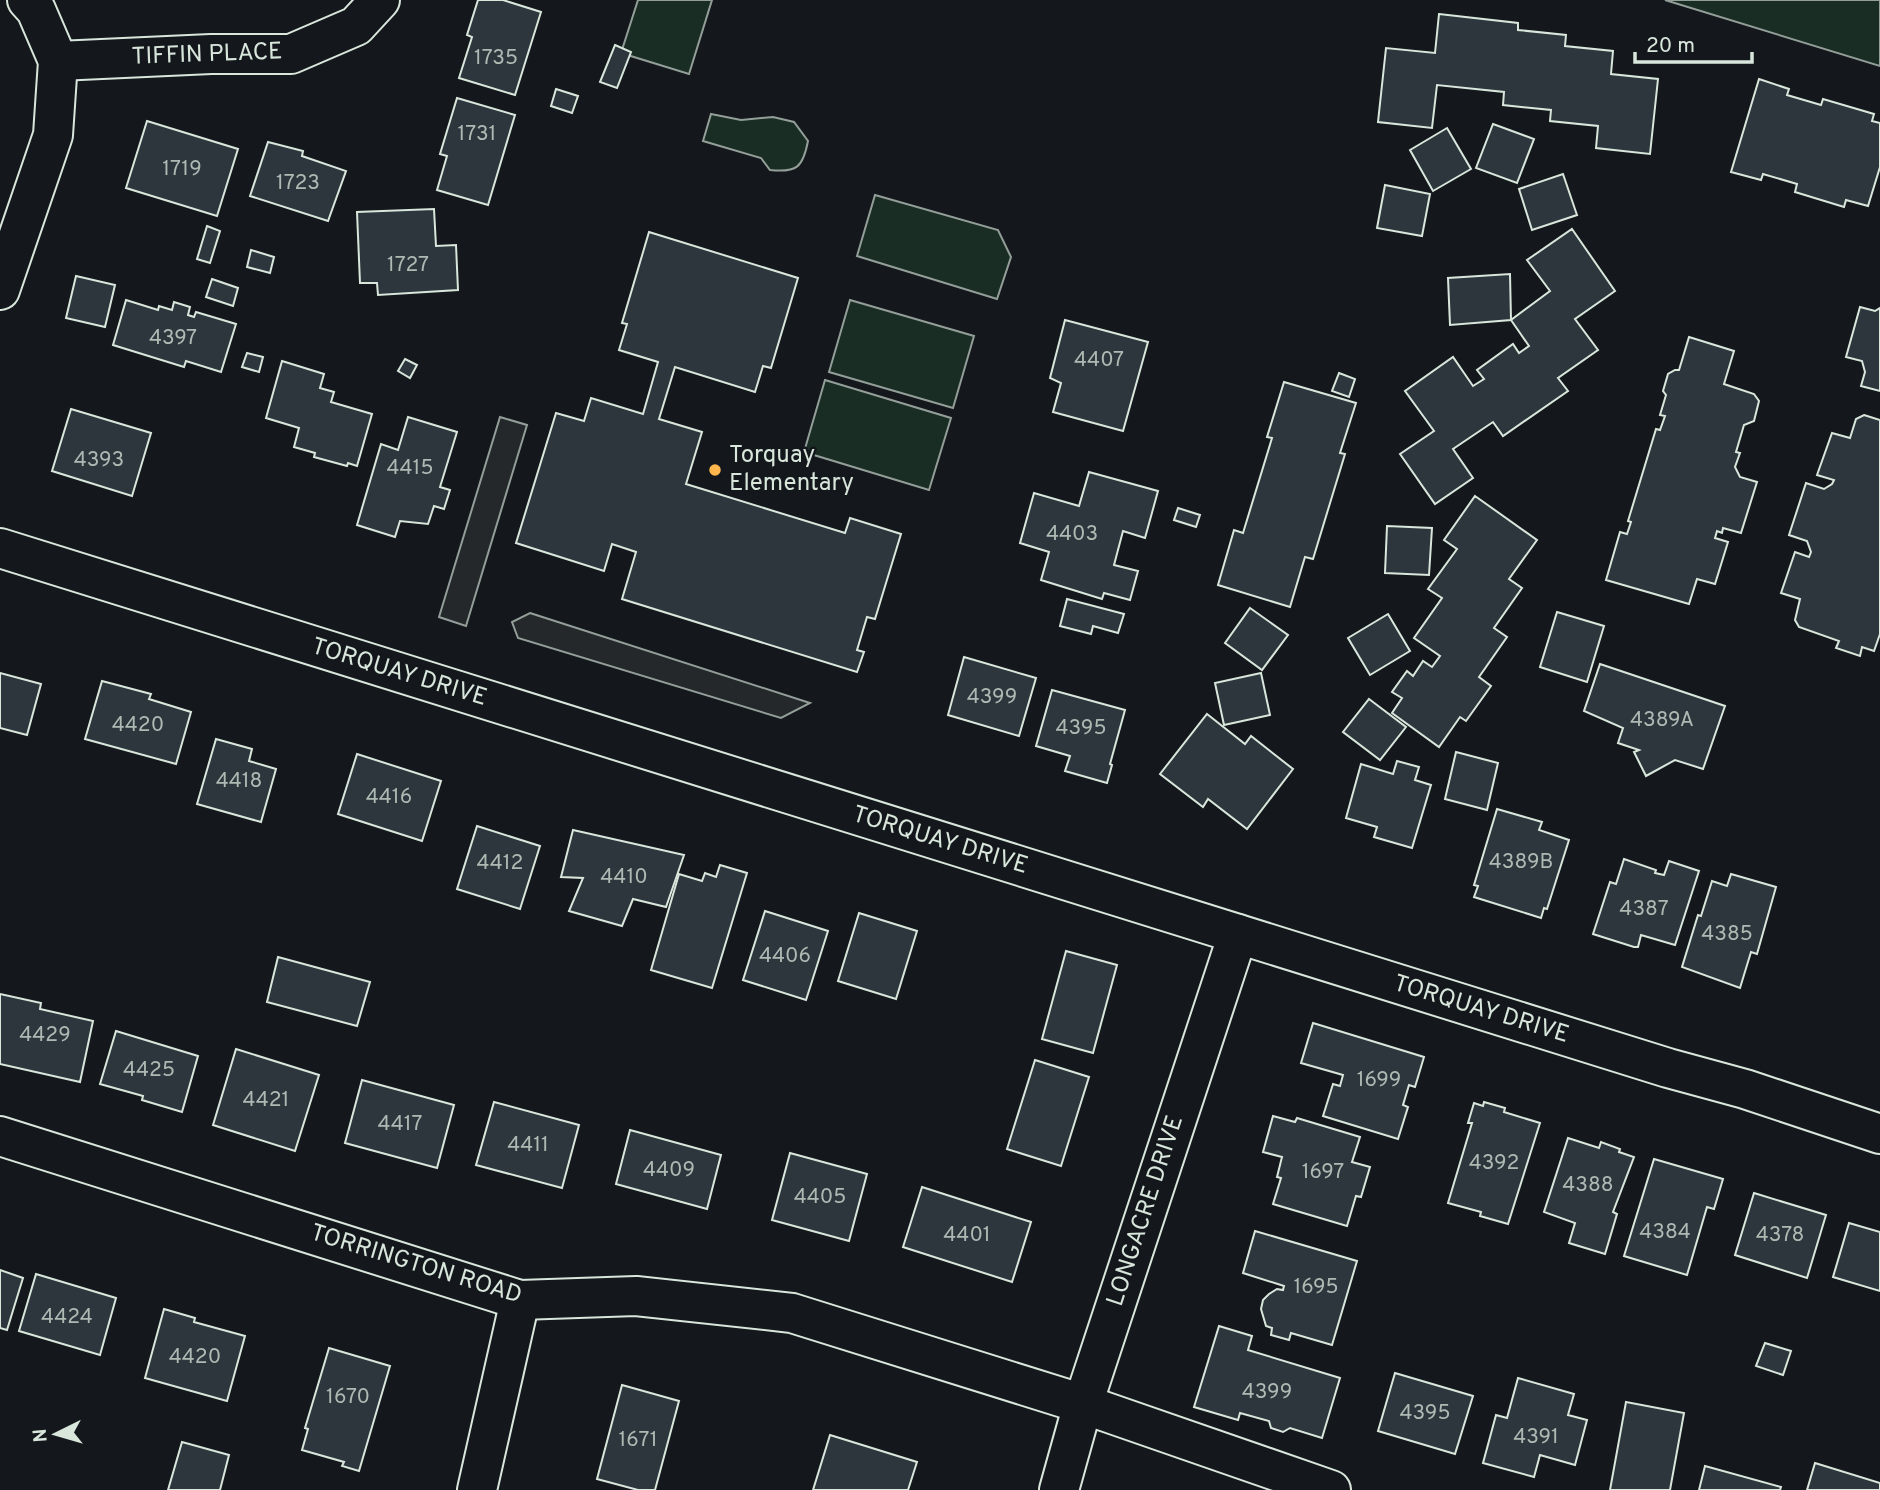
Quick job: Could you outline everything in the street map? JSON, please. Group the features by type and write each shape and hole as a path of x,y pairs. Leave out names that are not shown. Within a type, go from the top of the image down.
{"street":[{"path":"0,290 53,135 58,61 36,10 27,0"},
{"name":"TIFFIN PLACE","path":"58,61 291,54 356,26 380,0"},
{"name":"TORQUAY DRIVE","path":"0,548 1668,1068 1745,1089 1880,1134"},
{"name":"LONGACRE DRIVE","path":"1059,1490 1083,1404 1238,934"},
{"name":"TORRINGTON ROAD","path":"0,1136 520,1300 636,1296 792,1313 1083,1404 1331,1490"},
{"path":"477,1490 520,1300"}],"green space":[{"path":"638,0 712,0 689,74 621,53"},
{"path":"1665,0 1880,0 1880,66"},
{"path":"711,114 741,120 773,117 794,122 808,141 804,157 793,169 770,170 761,158 703,141"},
{"path":"875,195 998,230 1011,257 997,299 857,256"},
{"path":"850,300 974,336 953,408 829,372"},
{"path":"825,380 951,418 929,490 804,452"}],"shaded area":[{"path":"500,417 527,425 466,626 439,617"},
{"path":"530,613 810,703 781,718 518,638 512,622"}],"building":[{"path":"478,0 503,0 541,12 515,95 459,78 472,37 467,35"},
{"path":"1439,14 1518,23 1518,30 1566,35 1565,46 1613,51 1611,74 1658,79 1650,154 1596,148 1598,126 1550,121 1551,110 1503,105 1504,92 1437,85 1432,128 1378,122 1386,48 1435,53"},
{"path":"615,45 631,52 617,88 600,82"},
{"path":"1759,79 1789,89 1787,95 1821,105 1823,99 1874,114 1872,121 1880,123 1880,167 1868,206 1846,200 1844,207 1795,192 1797,184 1763,174 1761,180 1731,172"},
{"path":"556,89 578,96 572,113 551,106"},
{"path":"457,98 515,115 488,205 437,190 447,156 440,154"},
{"path":"147,121 238,149 217,216 126,188"},
{"path":"1493,124 1534,139 1517,183 1476,168"},
{"path":"1447,128 1471,169 1433,191 1410,150"},
{"path":"268,142 303,151 302,156 346,171 328,221 250,196"},
{"path":"1563,174 1577,215 1532,230 1519,189"},
{"path":"1385,185 1430,194 1422,236 1377,228"},
{"path":"434,209 436,246 456,245 458,290 378,295 377,283 360,283 357,212"},
{"path":"207,226 220,231 210,263 197,259"},
{"path":"1572,229 1615,291 1575,319 1598,350 1558,378 1568,391 1503,436 1493,422 1453,449 1473,478 1435,504 1400,454 1434,431 1405,391 1453,357 1473,386 1484,379 1477,370 1513,344 1519,353 1529,346 1511,320 1550,291 1527,260"},
{"path":"649,232 798,278 771,368 763,366 755,392 675,367 659,419 702,432 686,484 845,533 850,518 901,534 875,619 867,617 857,650 864,652 857,672 622,599 636,552 612,544 604,571 516,543 556,413 584,421 591,398 643,414 658,362 619,350 627,324 622,323"},
{"path":"251,250 274,257 270,273 247,267"},
{"path":"1510,274 1511,320 1450,325 1448,278"},
{"path":"76,276 115,285 105,327 66,318"},
{"path":"212,279 238,288 233,306 206,297"},
{"path":"126,300 158,310 159,306 172,310 174,302 190,307 188,315 194,317 196,312 236,324 221,372 186,361 184,367 113,345"},
{"path":"1860,307 1875,311 1880,308 1880,391 1861,386 1865,372 1862,361 1846,357"},
{"path":"1065,320 1148,342 1123,431 1053,412 1061,383 1050,378"},
{"path":"1689,337 1734,351 1724,384 1754,394 1759,401 1754,421 1744,425 1736,452 1740,453 1735,467 1740,477 1757,482 1741,533 1723,528 1722,533 1717,531 1715,538 1728,542 1715,584 1697,579 1689,604 1606,580 1620,532 1627,534 1631,522 1628,521 1656,429 1660,430 1665,416 1660,415 1668,374 1679,370"},
{"path":"247,353 263,357 259,372 242,367"},
{"path":"405,359 417,365 410,378 398,371"},
{"path":"282,361 324,374 320,388 334,392 331,402 372,414 357,466 314,457 315,453 294,447 299,428 266,418"},
{"path":"1339,373 1355,379 1349,397 1332,391"},
{"path":"1284,382 1356,403 1340,453 1345,454 1313,559 1305,557 1290,607 1218,585 1234,530 1243,533 1272,438 1267,437"},
{"path":"71,409 151,433 132,496 52,471"},
{"path":"1864,415 1880,420 1880,634 1874,651 1862,647 1860,656 1836,648 1839,641 1799,627 1795,620 1800,599 1781,593 1795,552 1809,557 1811,552 1807,541 1789,535 1806,483 1824,489 1832,484 1834,480 1817,475 1832,433 1850,438 1856,419"},
{"path":"408,417 457,432 440,487 450,490 444,509 434,506 428,524 400,521 395,537 357,525 381,444 398,450"},
{"path":"1089,472 1158,491 1145,538 1123,531 1114,565 1138,571 1130,600 1104,593 1102,599 1041,580 1049,552 1020,543 1034,493 1079,506"},
{"path":"1475,496 1537,540 1509,579 1522,588 1494,628 1507,637 1479,677 1491,686 1466,721 1460,717 1439,747 1392,713 1402,698 1392,692 1407,671 1413,676 1423,661 1432,667 1440,656 1414,638 1442,598 1428,589 1457,549 1444,540"},
{"path":"1178,508 1200,515 1196,527 1174,520"},
{"path":"1387,526 1432,528 1429,575 1385,573"},
{"path":"1067,599 1124,614 1118,633 1093,626 1091,634 1060,626"},
{"path":"1250,608 1288,635 1262,670 1225,643"},
{"path":"1557,612 1604,626 1587,682 1540,667"},
{"path":"1388,614 1410,651 1370,675 1348,638"},
{"path":"964,657 1036,678 1019,736 948,715"},
{"path":"1600,664 1725,706 1703,769 1675,760 1646,776 1634,752 1639,750 1618,743 1623,728 1584,711"},
{"path":"0,673 41,684 27,735 0,728"},
{"path":"1261,673 1270,715 1224,725 1215,683"},
{"path":"102,681 151,694 149,699 191,712 176,764 85,739"},
{"path":"1052,690 1125,710 1107,783 1065,771 1070,756 1036,746"},
{"path":"1369,699 1406,727 1380,760 1343,732"},
{"path":"1207,714 1245,744 1251,736 1293,769 1247,829 1208,799 1203,807 1160,774"},
{"path":"216,739 252,749 249,761 276,769 261,822 197,804"},
{"path":"1456,752 1498,763 1487,810 1445,799"},
{"path":"357,754 441,781 422,841 338,814"},
{"path":"1397,761 1419,767 1415,780 1431,785 1412,848 1374,837 1377,827 1346,818 1361,764 1393,774"},
{"path":"1497,809 1542,822 1539,830 1569,840 1547,909 1544,908 1541,918 1474,897 1478,886 1474,885"},
{"path":"477,826 540,846 520,909 457,889"},
{"path":"573,830 684,855 666,907 633,899 622,926 569,911 583,878 561,877"},
{"path":"1624,859 1664,875 1669,861 1699,871 1675,945 1641,935 1638,947 1634,947 1593,934 1610,882 1616,884"},
{"path":"720,865 747,873 712,988 651,970 679,874 702,881 705,873 716,877"},
{"path":"1731,874 1776,887 1757,954 1751,952 1740,988 1682,967 1712,881 1727,886"},
{"path":"765,911 828,931 806,1000 743,980"},
{"path":"859,913 917,931 896,999 838,981"},
{"path":"1066,951 1117,965 1093,1053 1042,1039"},
{"path":"278,957 370,982 357,1026 267,1002"},
{"path":"0,994 41,1003 40,1009 93,1021 80,1082 0,1064"},
{"path":"1313,1023 1424,1057 1415,1087 1409,1085 1403,1105 1408,1107 1398,1139 1323,1116 1333,1084 1340,1086 1343,1075 1301,1063"},
{"path":"116,1031 198,1056 182,1112 142,1100 143,1096 100,1084"},
{"path":"236,1049 319,1075 295,1151 213,1125"},
{"path":"1035,1060 1089,1077 1061,1166 1007,1149"},
{"path":"362,1080 454,1105 437,1168 345,1143"},
{"path":"494,1102 579,1125 562,1188 476,1165"},
{"path":"1484,1102 1505,1108 1504,1112 1540,1123 1508,1224 1480,1216 1481,1212 1448,1203 1472,1123 1468,1123 1474,1103 1483,1106"},
{"path":"1273,1116 1295,1122 1297,1118 1360,1137 1352,1162 1370,1167 1361,1197 1356,1196 1347,1226 1273,1204 1281,1178 1277,1177 1282,1157 1263,1152"},
{"path":"630,1130 721,1155 707,1209 616,1184"},
{"path":"1568,1138 1599,1148 1601,1142 1634,1157 1613,1212 1617,1214 1605,1254 1569,1243 1575,1223 1544,1212"},
{"path":"790,1153 867,1174 849,1241 772,1220"},
{"path":"1654,1159 1723,1179 1714,1209 1707,1207 1687,1275 1624,1256"},
{"path":"922,1187 1031,1222 1012,1282 903,1247"},
{"path":"1754,1193 1826,1215 1807,1278 1735,1255"},
{"path":"1849,1223 1880,1232 1880,1291 1833,1277"},
{"path":"1255,1231 1357,1261 1332,1345 1291,1333 1289,1340 1271,1335 1272,1328 1266,1326 1261,1309 1263,1300 1277,1289 1283,1290 1284,1286 1243,1273"},
{"path":"0,1270 23,1278 7,1330 0,1328"},
{"path":"36,1274 116,1298 100,1355 19,1331"},
{"path":"164,1309 195,1318 194,1322 245,1336 227,1401 145,1378"},
{"path":"1219,1326 1252,1336 1248,1350 1340,1378 1322,1438 1290,1428 1283,1432 1271,1428 1269,1421 1240,1413 1238,1420 1194,1407"},
{"path":"1765,1343 1791,1351 1783,1375 1756,1366"},
{"path":"329,1348 390,1366 359,1471 342,1466 344,1462 302,1450 308,1429 305,1428"},
{"path":"1395,1373 1473,1396 1455,1454 1378,1431"},
{"path":"1518,1378 1574,1394 1568,1415 1587,1420 1575,1465 1540,1455 1534,1477 1483,1463 1496,1415 1507,1418"},
{"path":"622,1385 679,1401 655,1490 638,1490 597,1479"},
{"path":"1626,1402 1684,1413 1670,1490 1610,1490"},
{"path":"830,1435 917,1462 908,1490 813,1490"},
{"path":"182,1442 229,1455 220,1490 168,1490"},
{"path":"1815,1463 1880,1483 1880,1490 1807,1490"},
{"path":"1705,1466 1781,1487 1780,1490 1699,1490"}],"place":[{"name":"Torquay Elementary","path":"715,470"}]}
